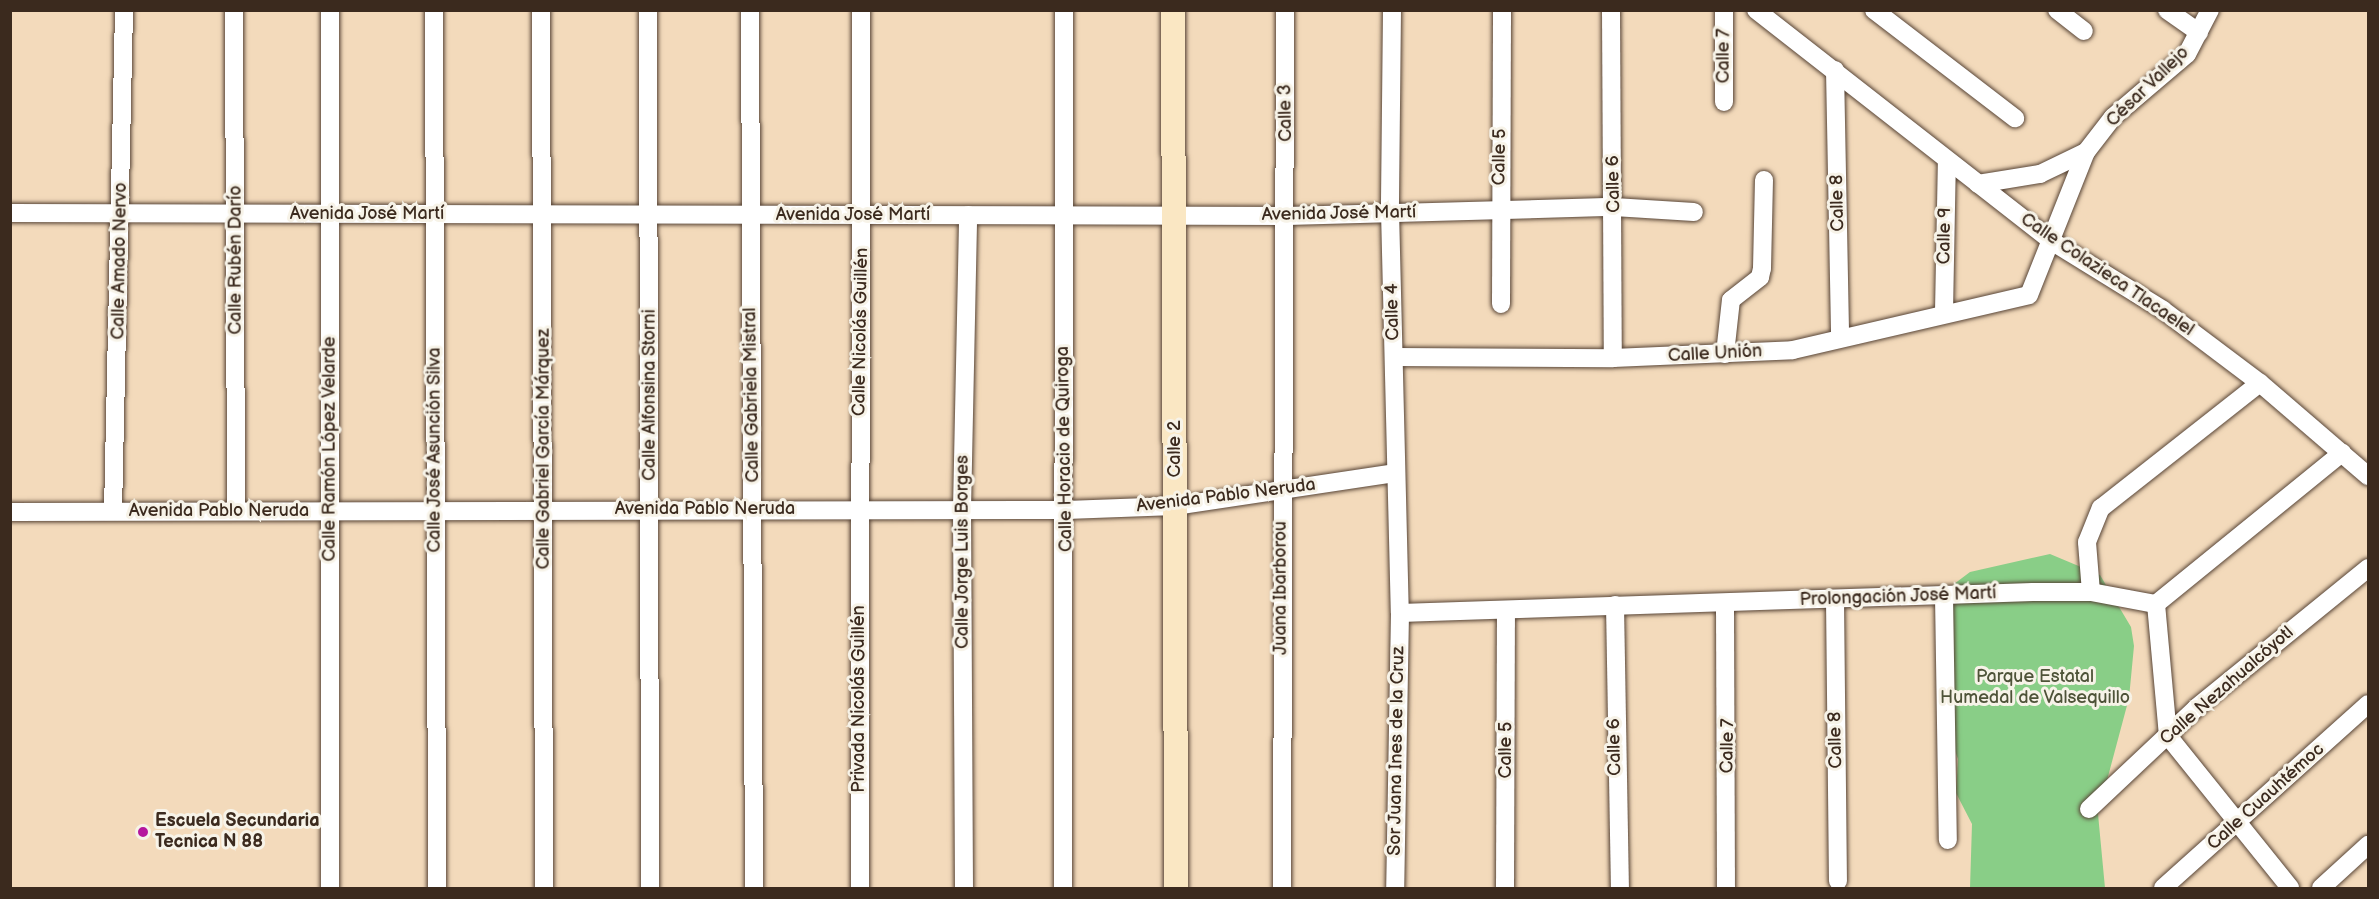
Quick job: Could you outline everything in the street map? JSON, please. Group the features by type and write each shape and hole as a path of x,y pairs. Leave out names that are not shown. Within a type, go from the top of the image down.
{"street":[{"name":"Calle Amado Nervo","path":"113,511 122,213 124,10"},
{"name":"Calle Rubén Darío","path":"234,10 236,510"},
{"name":"Calle Ramón López Velarde","path":"330,10 330,888"},
{"name":"Calle José Asunción Silva","path":"434,10 437,888"},
{"name":"Calle Gabriel García Márquez","path":"541,10 545,512 544,888"},
{"name":"Calle Alfonsina Storni","path":"648,10 651,506 650,888"},
{"name":"Calle Gabriela Mistral","path":"750,10 754,888"},
{"name":"Calle Nicolás Guillén","path":"858,510 862,215 861,10"},
{"name":"Calle Horacio de Quiroga","path":"1064,10 1061,215 1066,510 1064,888"},
{"name":"Calle 2","path":"1173,10 1176,888"},
{"name":"Calle 3","path":"1285,10 1287,216"},
{"name":"Calle 4","path":"1392,10 1390,211 1400,613"},
{"name":"Calle 5","path":"1501,304 1502,10"},
{"name":"Calle 6","path":"1611,10 1614,207 1613,358"},
{"name":"Calle 7","path":"1724,10 1724,102"},
{"name":"Calle Colazieca Tlacaelel","path":"1756,10 2052,242 2163,310 2260,383 2368,477"},
{"path":"1874,10 2014,118"},
{"path":"2057,10 2084,31"},
{"path":"2167,10 2199,32"},
{"name":"César Vallejo","path":"2029,295 2086,152 2121,109 2187,54 2210,10"},
{"name":"Calle 8","path":"1835,70 1840,336"},
{"path":"1978,184 2040,174 2086,152"},
{"name":"Calle 9","path":"1944,312 1947,161"},
{"path":"1725,354 1731,300 1760,277 1764,180"},
{"name":"Avenida José Martí","path":"10,213 1287,216 1390,211 1500,211 1614,207 1694,212"},
{"name":"Calle Jorge Luis Borges","path":"964,888 962,509 968,215"},
{"name":"Juana Ibarborou","path":"1282,888 1281,492 1287,216"},
{"name":"Calle Unión","path":"1394,357 1613,358 1793,350 1840,336 2029,295"},
{"path":"2091,592 2086,542 2101,508 2260,383"},
{"path":"2290,888 2168,736 2156,604 2342,453"},
{"name":"Avenida Pablo Neruda","path":"10,512 236,510 545,512 651,506 858,510 1066,510 1175,506 1281,492 1396,473"},
{"name":"Privada Nicolás Guillén","path":"858,510 860,888"},
{"name":"Calle Nezahualcóyotl","path":"2089,809 2168,736 2368,568"},
{"name":"Prolongación José Martí","path":"1400,613 1506,611 1615,605 1725,605 1835,599 2091,592 2156,604"},
{"path":"1944,597 1948,840"},
{"name":"Calle 8","path":"1835,599 1838,881"},
{"name":"Calle 6","path":"1615,605 1620,888"},
{"name":"Calle 7","path":"1725,605 1726,888"},
{"name":"Calle 5","path":"1505,888 1506,611"},
{"name":"Sor Juana Ines de la Cruz","path":"1395,888 1400,613"},
{"name":"Calle Cuauhtémoc","path":"2163,888 2368,704"},
{"path":"2321,888 2368,845"}],"green space":[{"name":"Parque Estatal Humedal de Valsequillo","path":"2050,554 2100,575 2131,627 2134,646 2129,698 2098,814 2105,888 1970,888 1972,824 1956,793 1958,759 1937,701 1945,657 1945,602 1954,584 1970,572"}],"place":[{"name":"Escuela Secundaria Tecnica N 88","path":"143,832"}]}
